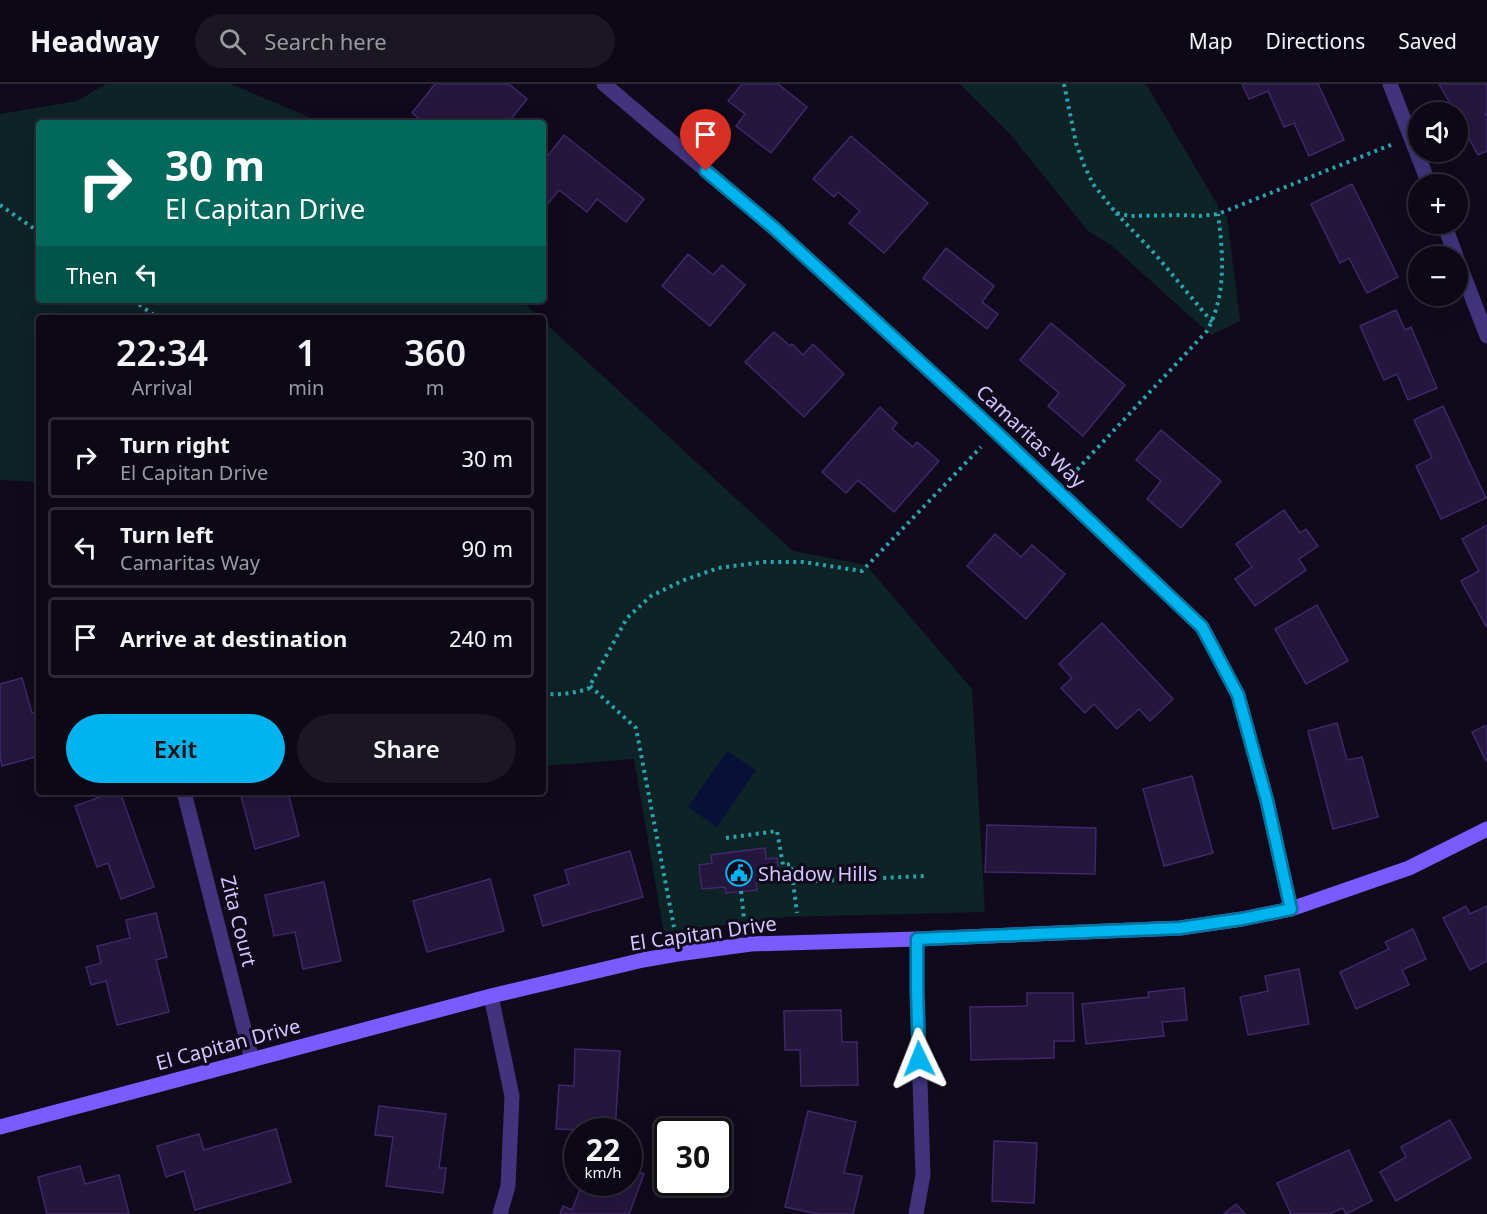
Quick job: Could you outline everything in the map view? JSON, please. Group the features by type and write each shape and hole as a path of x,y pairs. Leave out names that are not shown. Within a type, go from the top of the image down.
{"street":[{"name":"Camaritas Way","path":"604,84 774,228 996,432 1202,627 1238,695 1267,801 1291,909"},
{"path":"1390,84 1408,132"},
{"path":"1468,287 1487,336"},
{"name":"Zita Court","path":"185,795 252,1060"},
{"name":"El Capitan Drive","path":"0,1127 491,996 643,960 740,945 1180,928 1242,919 1291,909 1409,868 1487,829"},
{"path":"916,1214 922,1175 917,939"},
{"path":"491,996 512,1096 508,1186 500,1214"}],"path":[{"path":"1064,84 1076,143 1092,184 1212,322"},
{"path":"1116,213 1131,216 1218,214 1408,138"},
{"path":"0,205 36,230"},
{"path":"1058,490 1207,331 1220,299 1222,281 1218,214"},
{"path":"137,303 154,315"},
{"path":"546,694 572,694 588,689 627,618 651,596 684,580 718,568 764,562 802,562 862,571 996,432"},
{"path":"590,686 636,728 674,927"},
{"path":"726,838 777,831 783,865 791,864 797,913"},
{"path":"794,882 925,876"},
{"path":"741,891 744,919"}],"green space":[{"path":"106,84 231,84 316,120 36,120 36,303 524,303 537,315 36,315 36,482 0,480 0,114 77,101"},
{"path":"960,84 1146,84 1219,209 1227,217 1240,321 1211,335 1112,246 1088,231 1010,134"},
{"path":"546,324 793,551 866,565 972,689 985,912 786,917 664,933 634,759 546,766"}],"water":[{"path":"727,751 756,770 717,827 688,807"}],"building":[{"path":"435,84 509,84 527,99 510,120 420,120 412,113"},
{"path":"742,84 778,84 807,107 771,153 736,126 745,114 728,101"},
{"path":"1242,84 1318,84 1344,140 1309,156 1294,123 1284,127 1268,91 1249,99"},
{"path":"1439,84 1487,84 1487,113 1485,114 1487,117 1487,151 1478,155 1468,136 1468,102 1449,102"},
{"path":"564,135 644,199 626,222 597,199 587,212 559,190 547,205 546,158"},
{"path":"851,136 928,203 884,253 849,223 860,211 838,192 834,197 813,179"},
{"path":"1352,184 1398,277 1367,293 1349,258 1340,263 1311,204"},
{"path":"946,248 994,286 982,302 998,314 987,329 923,278"},
{"path":"688,254 713,275 722,265 745,285 710,326 662,286"},
{"path":"1396,310 1405,330 1411,327 1437,388 1408,400 1397,374 1384,380 1360,326"},
{"path":"1051,323 1125,385 1083,436 1048,406 1059,393 1020,360"},
{"path":"774,332 803,355 813,344 844,374 804,417 745,362"},
{"path":"1443,406 1486,498 1441,519 1416,466 1432,458 1414,420"},
{"path":"880,407 897,423 892,429 913,447 917,442 939,461 894,512 858,480 846,493 822,472"},
{"path":"1161,430 1221,481 1181,528 1147,499 1161,481 1136,460"},
{"path":"1284,510 1300,533 1306,529 1318,546 1299,559 1306,570 1255,606 1235,579 1252,567 1236,544"},
{"path":"1487,525 1487,628 1461,581 1479,571 1462,539"},
{"path":"995,534 1021,557 1032,545 1065,574 1026,619 967,566"},
{"path":"1317,605 1348,661 1306,684 1275,629"},
{"path":"1102,623 1173,699 1150,721 1139,709 1117,729 1094,704 1085,713 1061,688 1072,678 1059,664"},
{"path":"22,678 32,713 36,712 36,757 2,766 0,757 0,684"},
{"path":"1337,723 1347,760 1362,757 1378,817 1333,829 1308,731"},
{"path":"1487,725 1487,761 1486,761 1472,732"},
{"path":"1192,776 1213,853 1164,866 1143,789"},
{"path":"106,795 121,795 154,887 121,899 108,863 97,867 75,806"},
{"path":"241,795 289,795 299,836 255,849"},
{"path":"987,825 1096,828 1095,874 985,872"},
{"name":"Shadow Hills","path":"765,848 766,859 777,858 780,881 756,883 757,890 726,893 725,887 702,889 699,865 712,863 711,855"},
{"path":"630,851 643,897 543,926 534,895 569,884 565,870"},
{"path":"490,879 504,931 427,952 413,901"},
{"path":"324,882 341,961 303,969 295,932 274,936 265,895"},
{"path":"1466,906 1470,914 1487,906 1487,961 1470,970 1443,918"},
{"path":"156,913 167,957 156,960 169,1012 117,1025 106,981 91,985 86,967 101,963 97,946 130,938 126,920"},
{"path":"1413,929 1426,959 1402,970 1409,985 1356,1009 1340,972 1389,949 1385,942"},
{"path":"1299,969 1309,1024 1248,1035 1240,997 1268,991 1265,976"},
{"path":"1184,988 1187,1020 1162,1022 1164,1036 1086,1044 1082,1004 1149,997 1148,992"},
{"path":"1027,993 1073,993 1074,1041 1054,1041 1054,1058 971,1060 970,1007 1027,1006"},
{"path":"841,1010 842,1042 857,1042 858,1085 801,1086 800,1050 785,1050 784,1011"},
{"path":"575,1049 620,1051 616,1118 564,1118 564,1129 556,1129 559,1085 574,1086"},
{"path":"379,1106 446,1114 439,1168 446,1168 443,1193 386,1186 393,1137 375,1135"},
{"path":"808,1111 856,1122 844,1173 862,1176 853,1214 818,1214 785,1207"},
{"path":"1450,1120 1471,1158 1396,1201 1380,1172 1406,1157 1401,1147"},
{"path":"276,1129 291,1182 195,1210 184,1171 166,1177 157,1146 199,1134 204,1150"},
{"path":"994,1141 1037,1143 1034,1203 992,1201"},
{"path":"1349,1150 1372,1201 1346,1214 1343,1208 1329,1214 1291,1214 1277,1183"},
{"path":"80,1166 85,1184 119,1175 129,1214 47,1214 38,1177"},
{"path":"578,1196 636,1196 629,1214 560,1214 563,1206 572,1210"},
{"path":"1236,1204 1245,1214 1224,1214"}],"place":[{"name":"Shadow Hills","path":"739,873"}],"route":[{"path":"706,171 774,228 979,416 1202,627 1238,695 1267,801 1291,909 1180,928 917,939 919,1059"}]}
